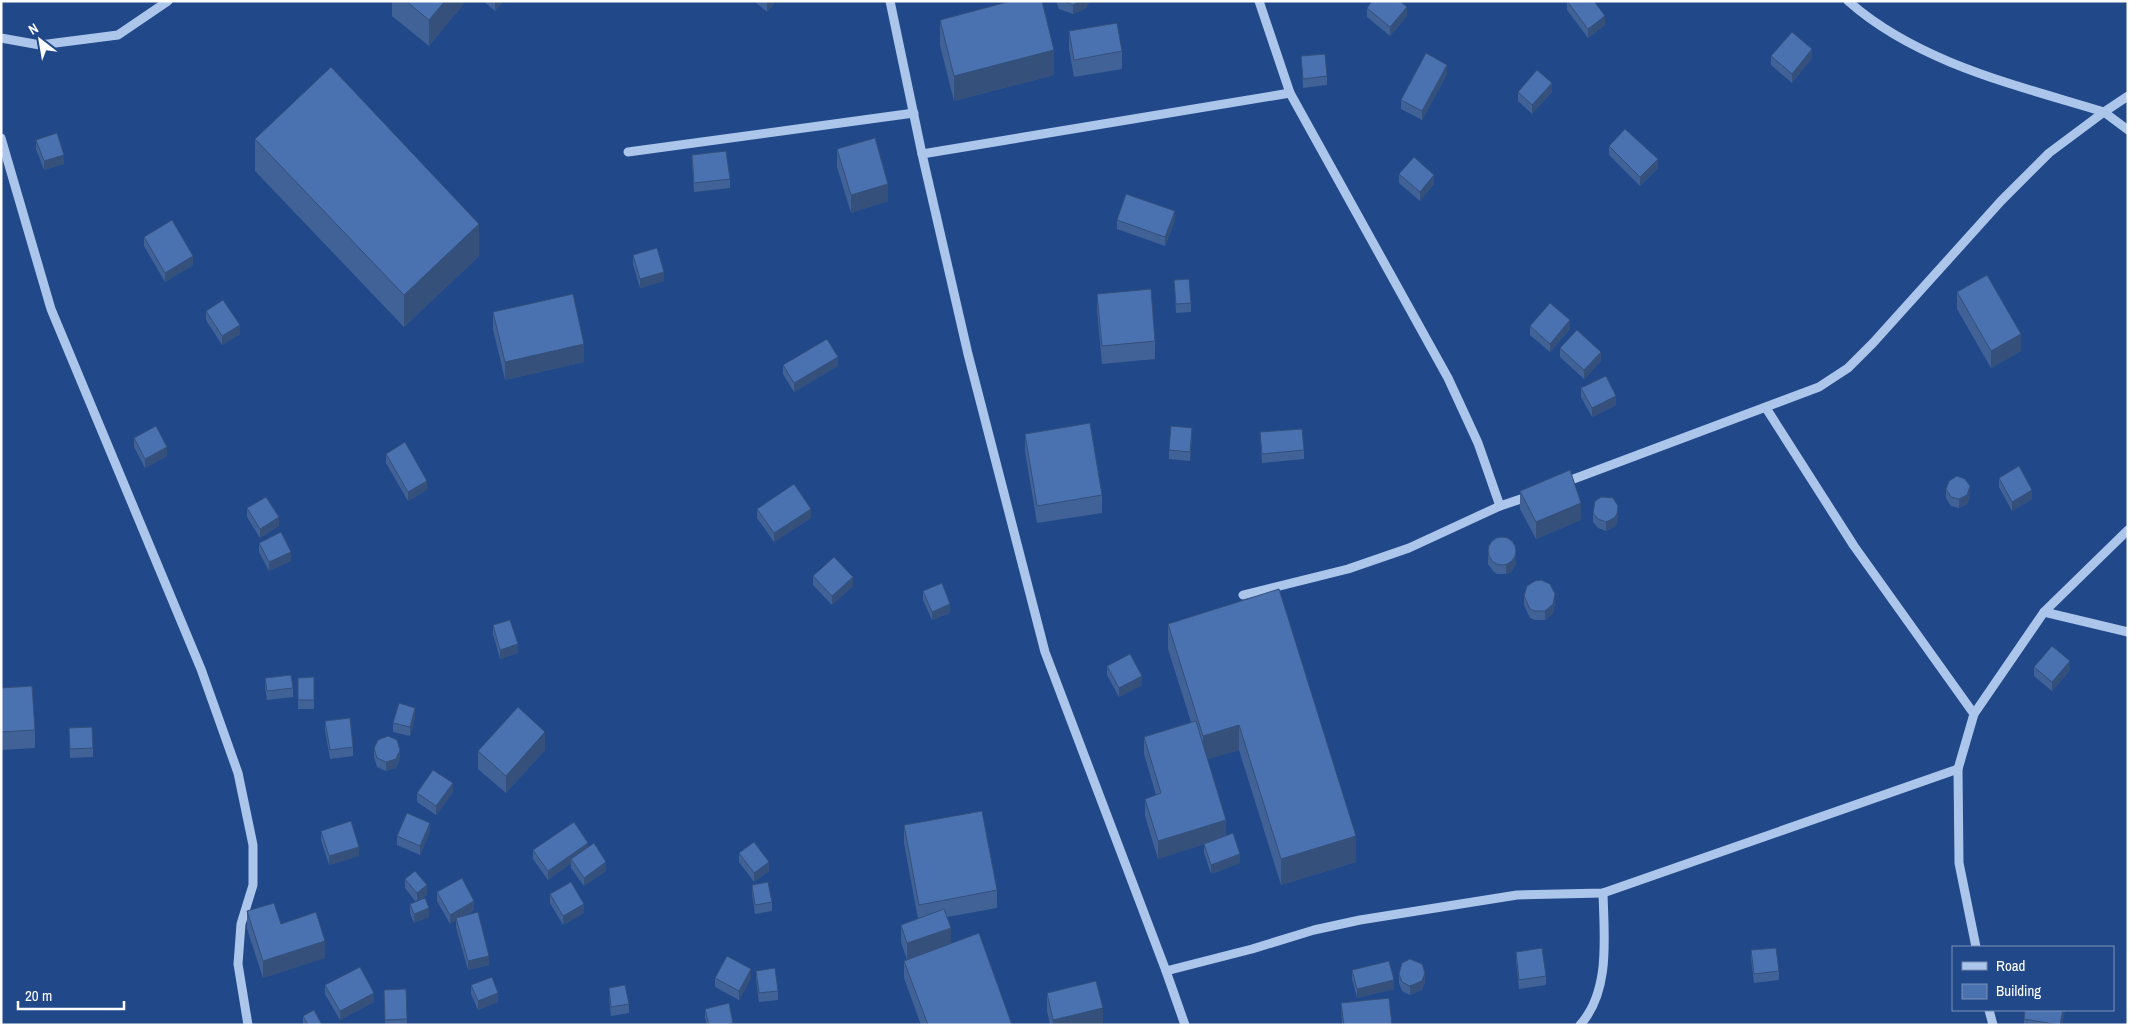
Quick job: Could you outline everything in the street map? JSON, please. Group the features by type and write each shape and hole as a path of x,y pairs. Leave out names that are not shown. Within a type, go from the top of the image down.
{"street":[{"path":"1,38 40,45 118,35 168,1"},
{"path":"890,1 922,154 968,354 1044,652 1166,971 1184,1025"},
{"path":"1259,1 1290,93 1448,378 1478,443 1500,506"},
{"path":"1848,1 1870,21 1928,52 1995,79 2104,112 2128,130"},
{"path":"922,154 1290,93"},
{"path":"1556,486 1819,387 1848,368 2001,201 2049,154 2128,96"},
{"path":"628,152 914,113"},
{"path":"1,138 51,309 201,669 238,773 253,845 253,885 241,924 238,964 248,1025"},
{"path":"1766,408 1854,546 1974,714"},
{"path":"1243,596 1348,569 1400,551 1500,506 1537,493"},
{"path":"1976,946 1959,864 1958,769 1974,714 2044,612 2128,530"},
{"path":"2044,612 2128,632"},
{"path":"1166,971 1252,950 1314,930 1360,920 1517,895 1603,893 1958,769"},
{"path":"1580,1025 1587,1018 1597,992 1604,965 1603,893"},
{"path":"1990,1011 1993,1025"}],"building":[{"path":"406,1 445,1 429,20"},
{"path":"1011,1 1042,1 1054,50 954,76 940,20"},
{"path":"1064,1 1080,1 1073,5"},
{"path":"1372,1 1400,1 1407,7 1390,27 1367,8"},
{"path":"1567,1 1594,1 1605,16 1588,29"},
{"path":"1117,23 1122,51 1074,60 1069,31"},
{"path":"1792,32 1812,49 1792,74 1771,56"},
{"path":"1426,53 1447,65 1422,111 1401,100"},
{"path":"1325,54 1327,76 1303,79 1301,56"},
{"path":"331,67 479,224 404,295 255,139"},
{"path":"1537,70 1552,83 1532,105 1518,92"},
{"path":"1625,129 1658,159 1640,177 1609,146"},
{"path":"57,133 64,155 44,161 36,140"},
{"path":"875,138 888,184 851,195 837,149"},
{"path":"726,151 730,179 694,183 692,155"},
{"path":"1414,157 1434,175 1420,192 1399,174"},
{"path":"1126,194 1175,211 1165,237 1117,220"},
{"path":"172,220 193,256 165,273 144,237"},
{"path":"657,248 664,272 640,279 633,255"},
{"path":"1987,275 2021,334 1991,351 1957,292"},
{"path":"1189,279 1191,303 1176,304 1174,280"},
{"path":"1151,289 1155,341 1102,346 1097,294"},
{"path":"573,294 584,344 505,362 493,312"},
{"path":"223,300 240,325 222,336 206,311"},
{"path":"1550,303 1570,320 1550,344 1530,326"},
{"path":"1577,330 1601,352 1584,370 1560,348"},
{"path":"827,339 838,357 794,383 783,365"},
{"path":"1606,376 1616,396 1592,408 1581,388"},
{"path":"1090,423 1102,495 1037,506 1025,434"},
{"path":"156,426 167,447 145,459 134,438"},
{"path":"1171,426 1192,428 1190,452 1169,450"},
{"path":"1302,429 1304,450 1262,454 1260,432"},
{"path":"405,442 427,481 408,492 386,454"},
{"path":"2019,466 2032,490 2012,502 1999,478"},
{"path":"1570,470 1581,503 1536,522 1520,491"},
{"path":"1957,476 1965,479 1970,486 1967,495 1959,499 1951,497 1946,489 1949,481"},
{"path":"794,484 811,509 774,533 757,509"},
{"path":"266,497 279,517 260,529 247,508"},
{"path":"1601,497 1613,498 1618,506 1617,514 1614,518 1606,522 1598,519 1593,513 1595,501"},
{"path":"281,532 291,552 269,562 259,543"},
{"path":"1502,537 1512,541 1516,551 1512,561 1502,565 1492,561 1488,551 1492,541"},
{"path":"834,557 853,577 832,596 813,576"},
{"path":"1541,580 1550,584 1555,594 1553,604 1545,611 1535,611 1530,609 1524,596 1527,586"},
{"path":"942,583 950,604 932,612 923,591"},
{"path":"1279,589 1356,836 1281,859 1239,725 1203,736 1168,624"},
{"path":"510,620 518,644 500,650 493,625"},
{"path":"2052,646 2070,661 2052,682 2034,667"},
{"path":"1130,654 1142,676 1119,688 1107,666"},
{"path":"291,675 293,688 267,691 265,678"},
{"path":"314,677 314,700 298,700 298,678"},
{"path":"32,686 35,730 1,732 1,688"},
{"path":"399,703 415,708 410,727 393,723"},
{"path":"518,707 545,732 506,776 478,751"},
{"path":"350,718 353,747 330,750 325,721"},
{"path":"1196,721 1226,820 1158,841 1145,799 1161,793 1144,737"},
{"path":"92,727 93,748 70,749 69,728"},
{"path":"388,736 397,740 400,750 396,759 386,762 377,758 374,748 378,740"},
{"path":"433,770 453,783 436,806 417,793"},
{"path":"982,811 997,890 919,905 904,825"},
{"path":"407,813 430,823 420,846 397,836"},
{"path":"351,821 359,847 329,856 321,831"},
{"path":"574,822 588,843 548,871 533,850"},
{"path":"1233,833 1240,854 1211,865 1204,844"},
{"path":"754,842 769,862 754,873 739,853"},
{"path":"594,843 606,862 584,878 571,859"},
{"path":"415,871 427,885 417,893 405,879"},
{"path":"462,878 474,901 450,915 437,892"},
{"path":"571,882 584,904 563,916 550,894"},
{"path":"768,882 772,902 755,905 752,885"},
{"path":"425,898 429,908 414,914 410,904"},
{"path":"274,903 281,924 316,912 325,941 263,961 247,911"},
{"path":"944,909 951,928 907,943 901,925"},
{"path":"478,912 489,956 468,961 456,918"},
{"path":"979,933 1012,1025 928,1025 904,961"},
{"path":"1542,948 1546,976 1519,980 1516,952"},
{"path":"1776,948 1779,971 1754,974 1751,950"},
{"path":"727,956 751,969 739,991 715,978"},
{"path":"1410,959 1422,964 1425,973 1422,981 1410,986 1402,982 1399,974 1402,963"},
{"path":"1389,961 1394,980 1357,989 1352,970"},
{"path":"360,967 374,993 340,1011 325,985"},
{"path":"775,968 778,991 759,993 756,971"},
{"path":"492,977 498,993 478,1001 471,985"},
{"path":"1096,981 1103,1008 1053,1020 1047,993"},
{"path":"625,985 629,1004 611,1007 609,988"},
{"path":"406,989 407,1019 385,1020 384,990"},
{"path":"1389,998 1392,1025 1344,1025 1341,1003"},
{"path":"729,1003 733,1023 709,1025 705,1009"},
{"path":"314,1010 322,1025 308,1025 303,1016"},
{"path":"2025,1011 2063,1011 2060,1025 2024,1019"}]}
